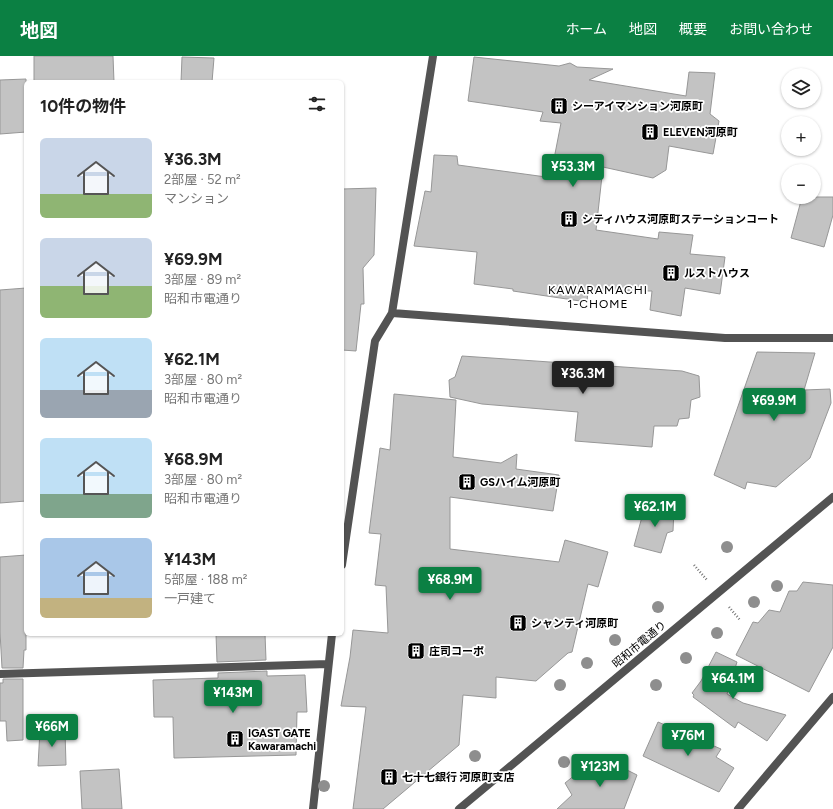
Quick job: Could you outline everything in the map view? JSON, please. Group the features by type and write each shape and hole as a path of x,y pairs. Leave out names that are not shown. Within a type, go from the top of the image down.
{"street":[{"path":"344,551 375,341 392,313 433,56"},
{"path":"392,313 726,338 833,338"},
{"name":"昭和市電通り","path":"459,809 833,497"},
{"path":"313,809 332,636"},
{"path":"0,674 328,664"},
{"path":"738,809 833,697"}],"building":[{"path":"34,56 113,56 114,80 34,80"},
{"path":"182,57 214,58 212,80 181,80"},
{"path":"474,57 559,66 570,63 577,67 613,69 589,80 686,96 689,72 715,73 710,114 719,121 713,154 669,146 666,170 653,178 603,167 596,230 658,239 659,232 693,235 690,254 725,257 720,294 685,288 681,316 650,310 652,291 588,291 587,302 513,291 513,289 474,284 477,252 414,246 425,191 431,192 434,155 457,156 458,165 546,177 547,164 553,164 561,123 540,121 543,112 468,101"},
{"path":"26,79 24,80 24,132 0,134 0,80"},
{"path":"376,188 374,255 363,268 364,304 361,304 356,351 344,350 344,189"},
{"path":"821,197 833,197 833,215 824,247 791,238 800,204 821,204"},
{"path":"24,288 24,501 0,503 0,290"},
{"path":"757,352 815,353 804,390 830,389 831,403 810,458 776,487 747,482 745,489 714,475"},
{"path":"462,356 682,371 699,376 700,397 691,400 689,418 679,419 677,426 654,426 652,447 575,441 578,412 482,404 450,397 449,380 455,377"},
{"path":"394,394 456,400 453,457 501,463 517,454 516,469 559,475 553,511 450,497 450,549 559,562 565,540 608,552 598,587 588,584 572,652 568,653 536,681 496,677 496,698 463,695 459,745 383,809 353,809 366,707 341,706 350,657 353,630 388,633 386,586 375,585 381,534 369,533 380,448 390,450"},
{"path":"645,506 674,509 673,531 667,533 661,553 634,546"},
{"path":"24,555 24,636 26,636 26,650 24,650 23,668 2,668 0,632 0,557"},
{"path":"803,582 833,585 833,647 809,692 736,655 753,622 758,623 769,610 780,612 789,591 797,591"},
{"path":"216,636 265,636 266,660 217,662"},
{"path":"716,652 737,662 727,694 743,703 786,715 767,741 738,722 735,728 693,697 694,695 692,693 701,681"},
{"path":"267,671 267,676 305,675 307,712 297,712 296,755 174,758 173,717 154,717 153,680 218,678 218,673"},
{"path":"3,679 23,679 23,740 7,741 6,721 0,721 0,683 3,683"},
{"path":"658,722 721,749 716,757 734,768 719,792 643,756"},
{"path":"40,730 65,731 66,765 38,766"},
{"path":"591,762 599,772 611,762 637,775 624,809 557,809 572,795 565,783"},
{"path":"119,769 122,809 82,809 80,771"}],"place":[{"name":"シーアイマンション河原町","path":"559,106"},
{"name":"ELEVEN河原町","path":"650,132"},
{"name":"シティハウス河原町ステーションコート","path":"569,219"},
{"name":"ルストハウス","path":"671,273"},
{"name":"GSハイム河原町","path":"467,482"},
{"name":"シャンティ河原町","path":"518,623"},
{"name":"庄司コーポ","path":"416,651"},
{"name":"IGAST GATE Kawaramachi","path":"235,739"},
{"name":"七十七銀行 河原町支店","path":"389,777"}],"district":[{"name":"KAWARAMACHI 1-CHOME","path":"598,297"}]}
